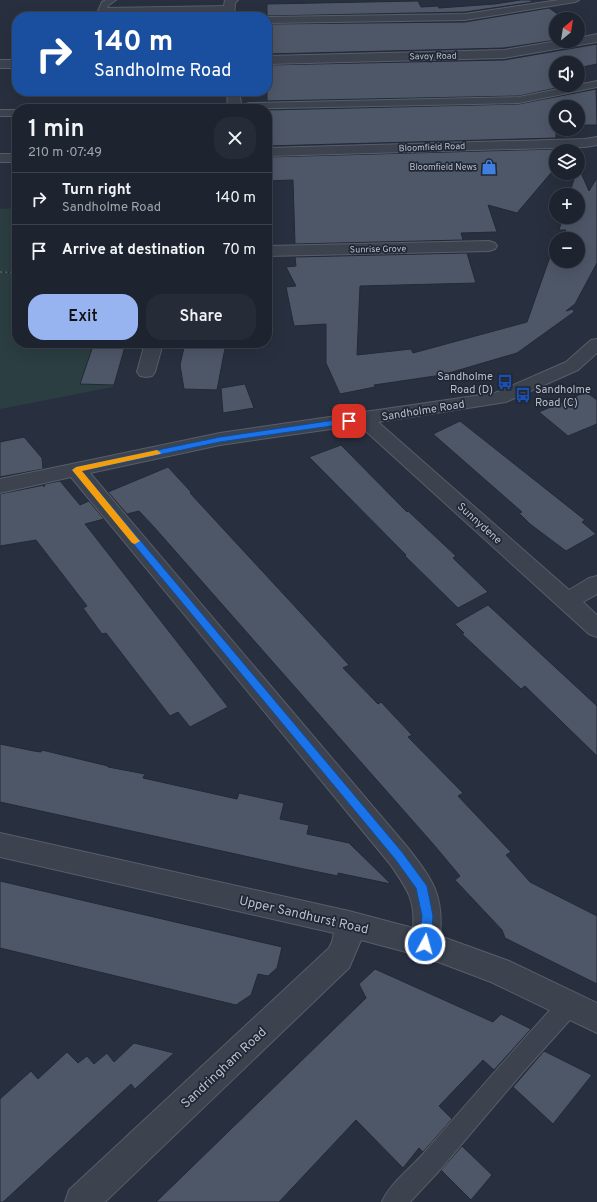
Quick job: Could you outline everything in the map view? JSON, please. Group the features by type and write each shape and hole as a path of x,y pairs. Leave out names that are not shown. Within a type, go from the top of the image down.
{"street":[{"name":"Savoy Road","path":"272,60 504,54 597,38"},
{"path":"0,64 12,64"},
{"name":"Bloomfield Road","path":"272,152 592,146"},
{"path":"0,158 12,158"},
{"name":"Sunrise Grove","path":"272,251 489,246"},
{"name":"Sandholme Road","path":"0,486 220,439 499,398 572,366 597,344"},
{"path":"146,372 153,348"},
{"name":"Sunnydene","path":"364,419 597,628"},
{"path":"76,470 399,856 421,886 428,916 425,944"},
{"path":"567,601 597,584"},
{"name":"Upper Sandhurst Road","path":"0,845 349,924 425,944 500,971 597,1018"},
{"name":"Sandringham Road","path":"81,1202 339,958 346,944 349,924"}],"lane":[{"path":"112,0 105,4 102,11 229,9"},
{"path":"272,20 465,17 575,0"},
{"path":"272,106 519,100 597,84"},
{"path":"0,113 12,113"},
{"path":"394,1202 430,1164 515,1064 570,1004"}],"path":[{"path":"0,272 12,273"}],"shaded area":[{"path":"12,208 12,272 0,271 0,209"},
{"path":"0,273 12,274 12,348 92,348 80,384 113,385 113,387 0,409"}],"building":[{"path":"521,0 530,0 533,2 465,12 272,16 272,12 267,12 267,4 418,1 421,7 438,6 439,8 495,4"},
{"path":"549,8 555,12 549,12 549,41 504,48 272,54 272,24 465,22"},
{"path":"597,44 597,64 585,67 585,56 549,56 549,90 519,96 267,101 267,96 272,96 272,65 504,60 574,48 585,48 585,46"},
{"path":"596,89 597,125 585,125 585,100 549,100 549,136 556,136 556,138 272,146 272,110 519,104"},
{"path":"549,149 549,175 517,213 488,205 497,232 461,233 463,240 295,244 293,180 272,181 272,157"},
{"path":"597,178 597,263 575,304 566,311 573,309 574,312 517,353 442,375 374,385 375,387 340,394 326,363 326,324 294,326 286,287 296,286 286,267 296,266 295,257 467,253 476,283 360,286 357,355 411,349 413,353 527,322 549,260 549,268 585,268 585,232 565,232 566,230 559,230 561,224 585,224 585,188 571,188 574,180 584,180 589,191"},
{"path":"92,348 125,348 114,385 80,384"},
{"path":"184,348 225,348 217,390 184,389 180,365"},
{"path":"245,384 254,408 223,413 221,388"},
{"path":"586,392 597,400 597,424 568,436 539,412"},
{"path":"460,421 585,520 582,522 596,534 566,551 530,524 519,513 522,512 433,434"},
{"path":"24,437 42,458 43,469 0,477 0,442"},
{"path":"341,445 407,512 408,511 456,556 453,558 488,592 458,608 405,556 406,555 309,457"},
{"path":"168,467 191,492 190,493 349,665 343,668 378,704 381,702 412,735 408,737 463,793 458,796 511,852 506,855 530,882 597,916 597,984 505,938 502,930 455,880 460,876 434,845 154,527 139,511 127,514 108,492"},
{"path":"60,481 80,505 89,501 104,519 85,524 228,707 190,727 178,712 170,716 106,633 102,634 83,608 87,606 36,540 0,546 0,494 44,485 44,487 45,484"},
{"path":"488,605 597,706 597,756 525,686 521,689 462,634 464,633 455,624"},
{"path":"0,744 41,752 42,750 108,767 145,774 143,778 237,799 239,793 284,803 280,819 309,825 307,834 349,843 391,884 338,873 338,876 299,868 0,802"},
{"path":"0,881 282,947 277,968 268,976 258,974 251,995 236,1005 0,948"},
{"path":"375,969 493,1022 501,1014 531,1029 494,1070 483,1060 439,1106 452,1119 423,1152 419,1148 403,1168 356,1120 279,1202 156,1202 366,998 359,984"},
{"path":"134,1043 174,1053 135,1089 131,1084 3,1202 0,1202 0,1099 31,1071 38,1079 67,1052 78,1063 87,1056 94,1064 107,1053 114,1062"},
{"path":"544,1051 592,1075 553,1124 513,1087"},
{"path":"462,1146 492,1175 471,1200 441,1170"}],"slow traffic":[{"path":"135,541 76,470 157,453"}],"place":[{"name":"Bloomfield News","path":"489,167"},
{"name":"Sandholme Road (D)","path":"505,382"},
{"name":"Sandholme Road (C)","path":"523,395"}],"route":[{"path":"349,421 220,439 76,470 399,856 421,886 428,916 425,944"}]}
